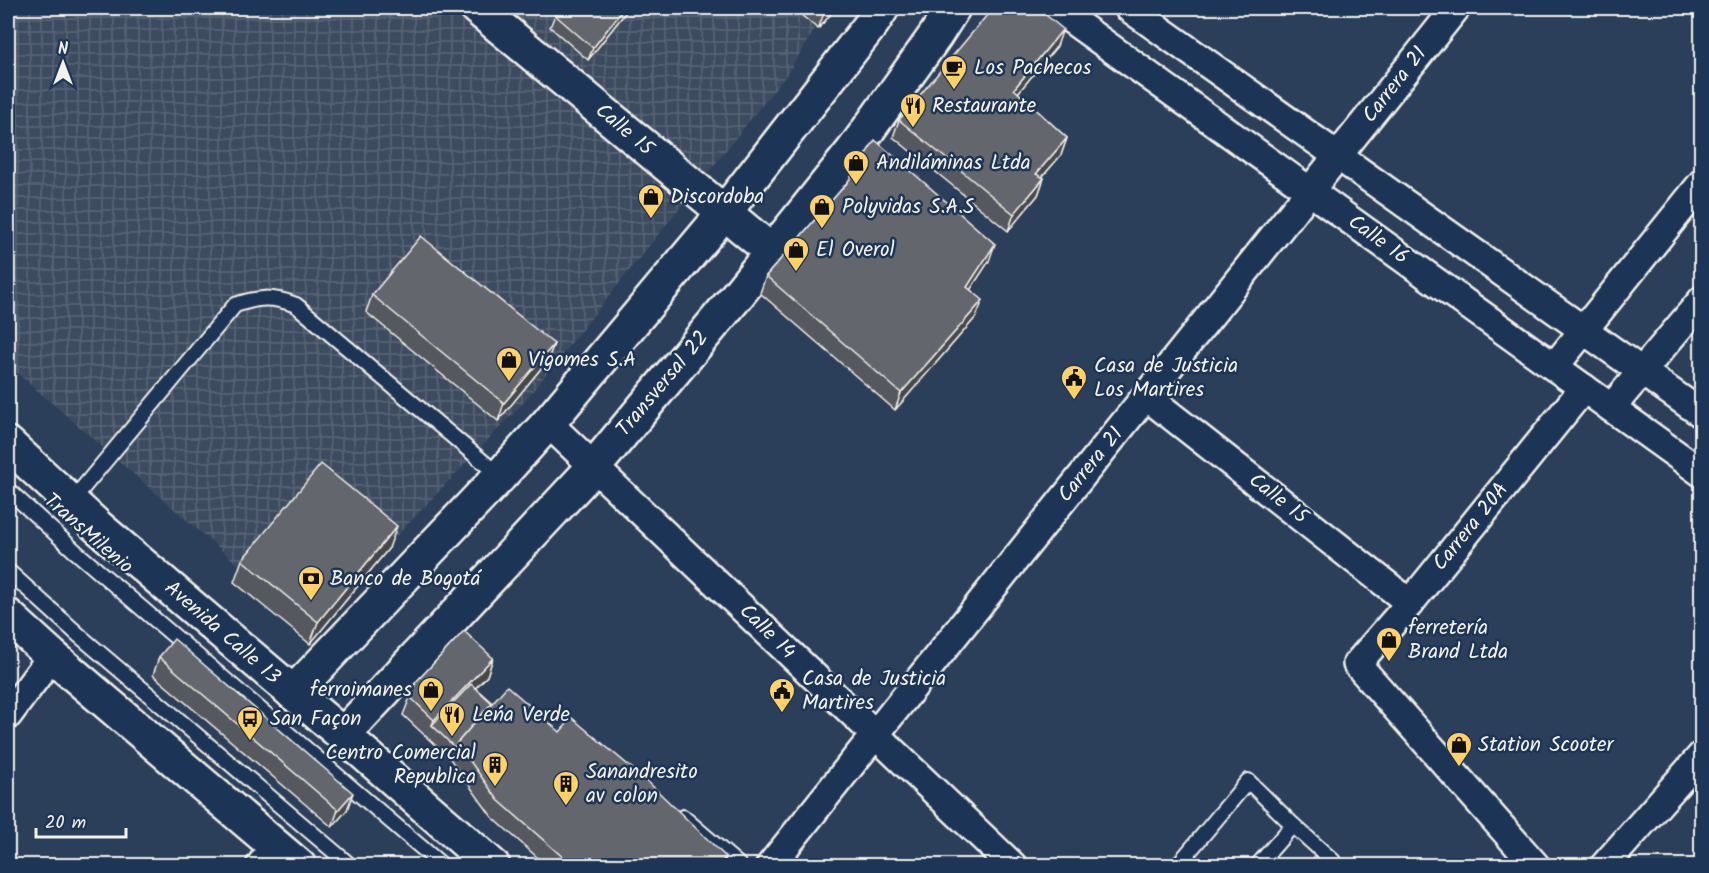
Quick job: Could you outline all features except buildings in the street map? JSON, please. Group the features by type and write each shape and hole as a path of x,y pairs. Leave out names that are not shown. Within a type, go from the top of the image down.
{"street":[{"name":"Calle 15","path":"477,8 771,251"},
{"path":"293,693 548,423 724,213 882,8"},
{"name":"Transversal 22","path":"343,735 594,467 853,152 953,8"},
{"name":"Calle 16","path":"1055,8 1701,473"},
{"path":"1129,8 1701,414"},
{"name":"Carrera 21","path":"770,866 1456,8"},
{"path":"1554,367 1701,183"},
{"path":"1611,408 1701,300"},
{"name":"Carrera 20A","path":"1536,866 1357,664 1410,603 1584,388"},
{"name":"Calle 15","path":"1146,396 1410,603"},
{"name":"Calle 14","path":"548,423 1013,866"},
{"name":"Avenida Calle 13","path":"8,444 98,527 493,866"},
{"path":"8,616 278,859"},
{"path":"8,715 52,656"},
{"path":"1604,866 1701,755"}],"lane":[{"path":"72,502 236,305 266,298 280,299 296,305 500,476"},
{"name":"TransMilenio","path":"8,490 75,552 443,866"},
{"path":"8,571 81,637 351,866"},
{"path":"1177,866 1248,781 1333,861 1330,866"},
{"path":"669,806 740,866"},
{"path":"1257,866 1293,825"}],"shaded area":[{"path":"8,8 828,8 787,74 523,403 310,627 8,365"}],"place":[{"name":"Los Pachecos","path":"954,91"},
{"name":"Restaurante","path":"913,129"},
{"name":"Andiláminas Ltda","path":"856,186"},
{"name":"Discordoba","path":"651,220"},
{"name":"Polyvidas S.A.S","path":"822,230"},
{"name":"El Overol","path":"796,273"},
{"name":"Vigomes S.A","path":"509,383"},
{"name":"Casa de Justicia Los Martires","path":"1074,401"},
{"name":"Banco de Bogotá","path":"311,602"},
{"name":"ferretería Brand Ltda","path":"1389,663"},
{"name":"ferroimanes","path":"431,713"},
{"name":"Casa de Justicia Martires","path":"782,714"},
{"name":"Leńa Verde","path":"452,738"},
{"name":"San Façon","path":"250,742"},
{"name":"Station Scooter","path":"1459,768"},
{"name":"Centro Comercial Republica","path":"495,788"},
{"name":"Sanandresito av colon","path":"566,807"}]}
